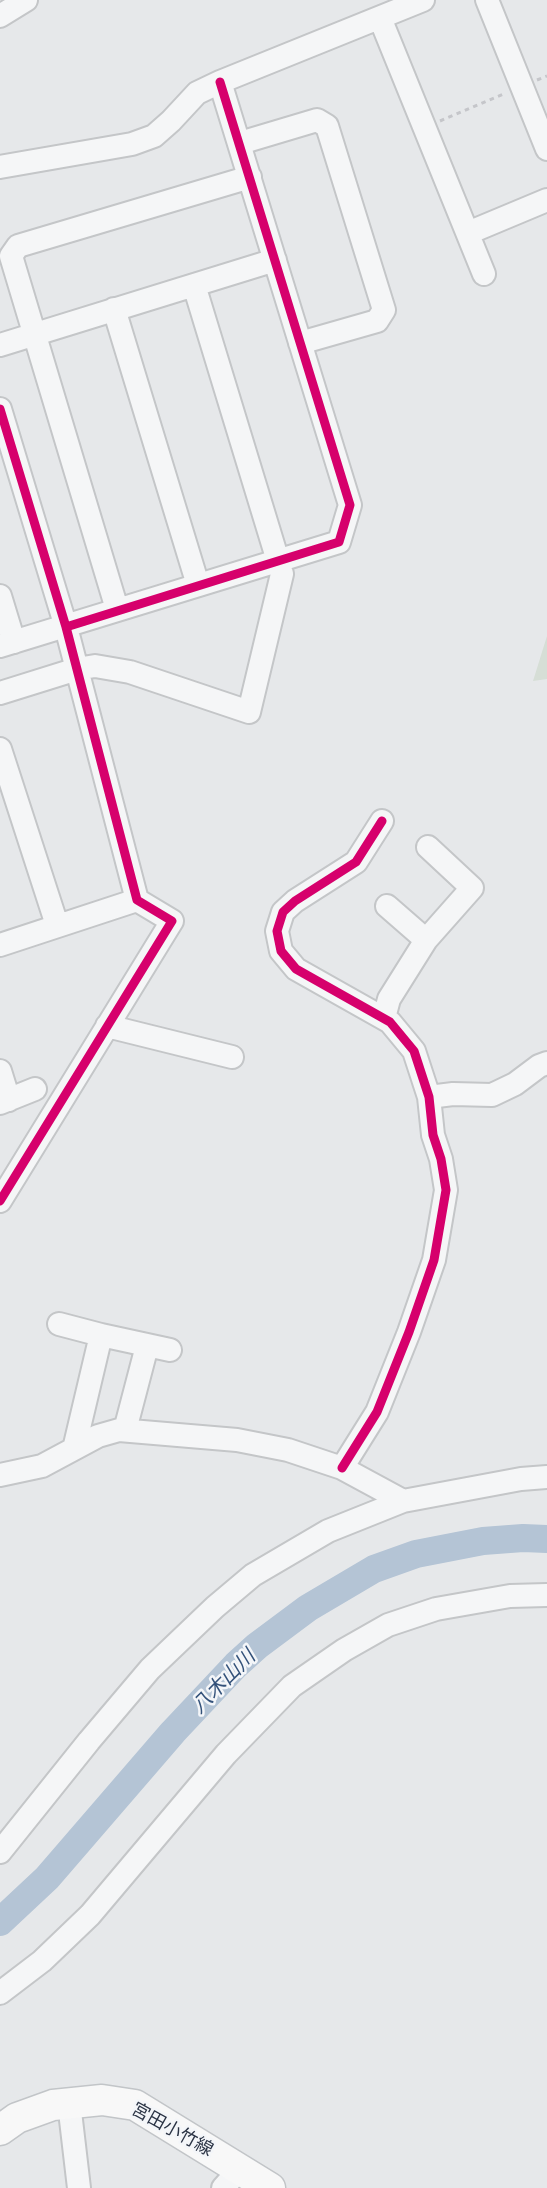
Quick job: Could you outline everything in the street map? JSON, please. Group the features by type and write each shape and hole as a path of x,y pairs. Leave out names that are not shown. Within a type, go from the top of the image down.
{"main road":[{"name":"宮田小竹線","path":"0,2130 17,2118 53,2105 102,2100 135,2105 231,2179 270,2188"}],"street":[{"path":"0,16 26,0"},
{"path":"0,167 132,144 154,136 196,93 423,0"},
{"path":"487,0 547,149"},
{"path":"380,18 484,274"},
{"path":"0,596 7,644 339,542 350,505 220,82"},
{"path":"240,143 317,120 327,126 384,310 377,321 300,343"},
{"path":"117,609 10,256 18,246 250,177"},
{"path":"468,233 547,201"},
{"path":"0,345 275,260"},
{"path":"0,693 76,669 95,666 130,672 249,712 282,574 194,285"},
{"path":"114,309 198,585"},
{"path":"0,409 66,627 136,900 172,921 0,1201"},
{"path":"0,749 57,925"},
{"path":"342,1468 377,1412 409,1332 434,1260 446,1190 434,1135 429,1097 414,1051 384,1018 296,969 281,951 277,931 283,912 295,901 356,862 382,821"},
{"path":"384,1018 388,999 426,940 472,888 428,848"},
{"path":"0,945 136,900"},
{"path":"387,906 426,940"},
{"path":"106,1026 232,1057"},
{"path":"429,1097 453,1094 492,1095 515,1084 539,1066 547,1063"},
{"path":"0,1071 5,1102 35,1089"},
{"path":"59,1324 170,1350"},
{"path":"74,1449 101,1335"},
{"path":"125,1430 147,1346"},
{"path":"0,1475 42,1466 98,1436 125,1430 257,1444 288,1450 342,1468 403,1501"},
{"path":"0,1852 150,1669 215,1607 253,1575 328,1531 403,1501 521,1479 547,1478"},
{"path":"0,1993 42,1961 90,1915 226,1754 292,1686 344,1650 388,1625 436,1609 510,1596 547,1595"},
{"path":"69,2103 79,2188"}],"path":[{"path":"425,128 547,76"}],"shaded area":[{"path":"547,636 547,679 533,681"}],"waterway":[{"name":"八木山川","path":"0,1922 47,1878 173,1732 236,1665 257,1646 308,1608 374,1569 416,1554 483,1541 547,1539"}],"cycle path":[{"path":"66,627 339,542 350,505 220,82"},
{"path":"0,409 66,627 137,900 172,921 0,1201"},
{"path":"342,1468 377,1412 409,1332 434,1260 446,1190 441,1159 433,1135 429,1097 414,1051 390,1022 296,969 281,951 277,931 283,912 295,901 356,862 382,821"}]}
